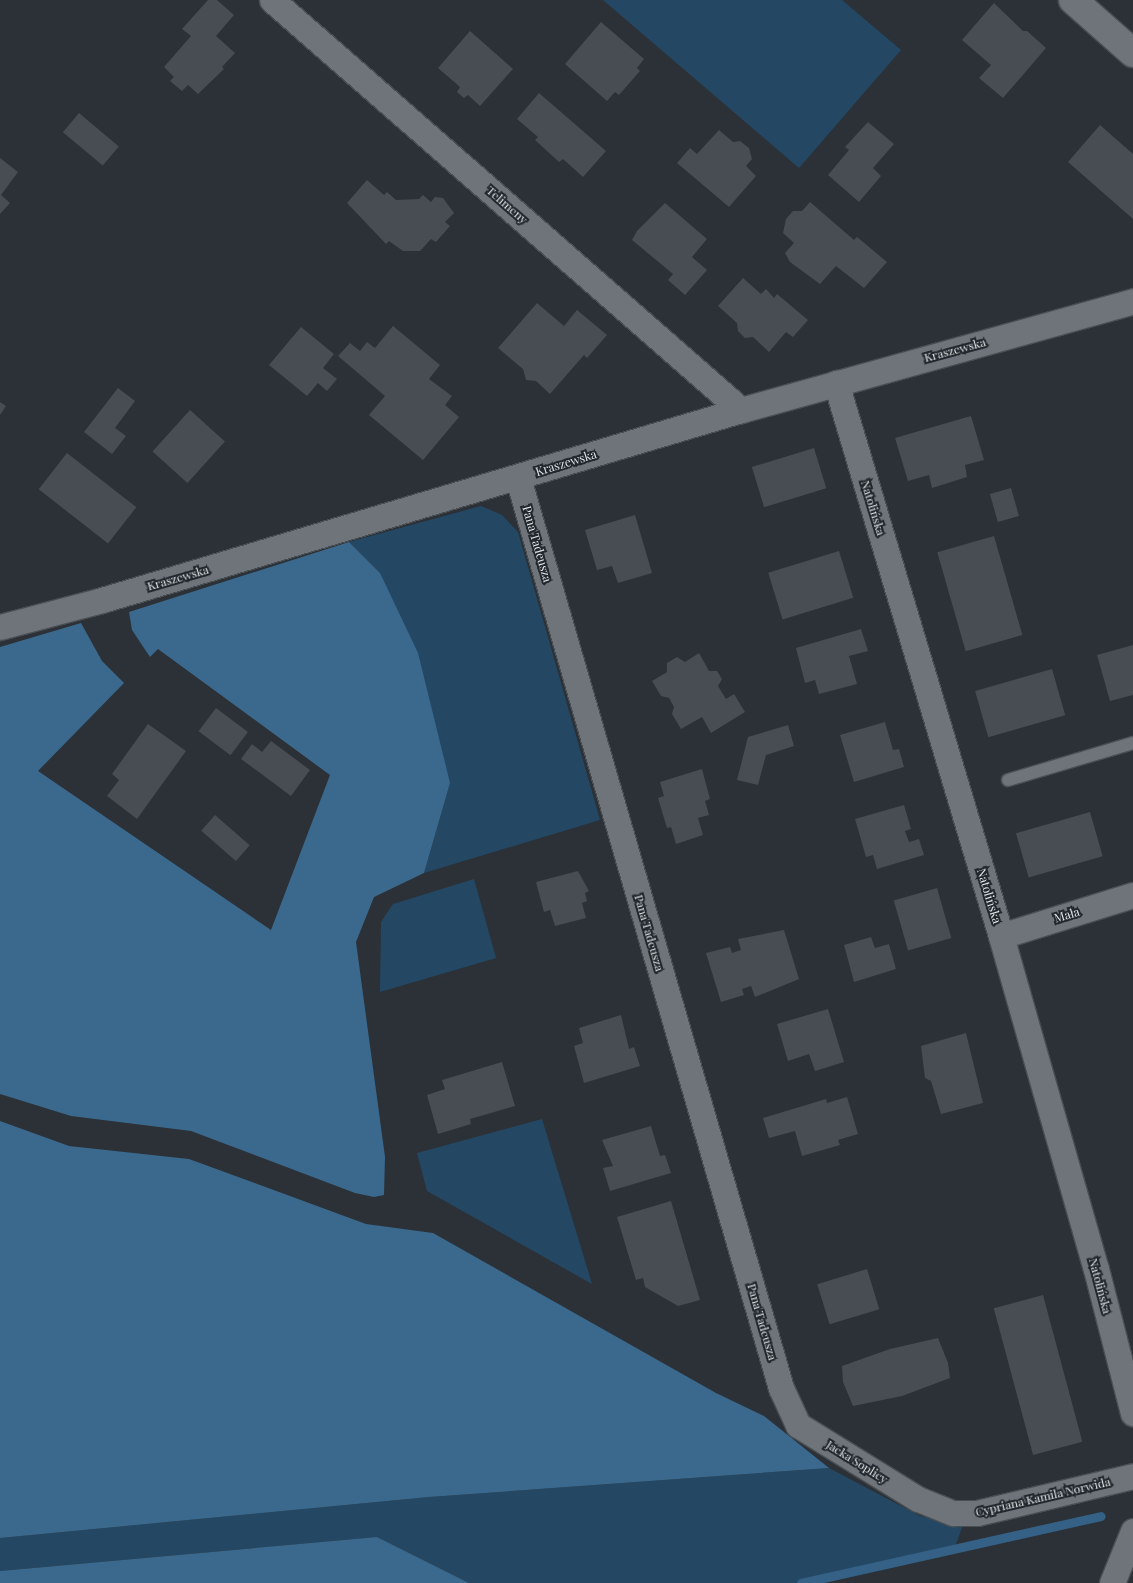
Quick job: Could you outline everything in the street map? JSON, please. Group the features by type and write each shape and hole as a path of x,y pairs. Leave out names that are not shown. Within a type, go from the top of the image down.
{"street":[{"name":"Telimeny","path":"272,0 741,410"},
{"path":"1073,0 1133,53"},
{"name":"Kraszewska","path":"0,627 102,600 518,478 741,410 1133,301"},
{"name":"Natolińska","path":"836,383 1000,936 1096,1269 1133,1413"},
{"name":"Pana Tadeusza","path":"518,478 780,1388"},
{"name":"Mała","path":"1000,936 1133,895"},
{"name":"Jacka Soplicy","path":"780,1388 798,1425 918,1499 953,1513"},
{"name":"Cypriana Kamila Norwida","path":"953,1513 977,1513 1133,1476"},
{"path":"1112,1583 1133,1531"}],"lane":[{"path":"1008,780 1133,743"}],"shaded area":[{"path":"603,0 842,0 901,50 799,168"},
{"path":"481,506 502,515 518,532 600,820 424,873 450,783 380,573 349,542"},
{"path":"349,542 380,573 418,653 450,783 424,873 374,897 356,942 385,1157 384,1195 374,1197 355,1193 191,1131 71,1116 0,1094 0,647 81,623 102,661 124,683 38,771 271,930 330,775 158,649 150,657 132,630 129,612"},
{"path":"474,879 496,958 380,992 381,922 393,904"},
{"path":"542,1119 592,1284 427,1191 417,1153"},
{"path":"0,1121 69,1146 189,1159 366,1224 433,1233 716,1393 764,1416 829,1468 429,1497 0,1538"},
{"path":"829,1468 920,1516 963,1525 953,1552 805,1583 469,1583 377,1537 0,1571 0,1538 429,1497"},
{"path":"377,1537 469,1583 0,1583 0,1571"}],"building":[{"path":"208,0 217,0 234,15 216,36 235,53 222,67 224,69 198,94 188,85 182,91 170,81 174,77 164,67 191,36 182,29"},
{"path":"994,3 1023,31 1027,31 1046,48 1003,98 979,78 991,65 962,40"},
{"path":"601,22 644,59 637,68 640,71 619,95 615,92 607,101 565,64"},
{"path":"470,31 513,69 480,106 468,95 464,98 457,92 460,87 438,68"},
{"path":"539,93 606,151 583,177 563,159 559,162 535,140 538,137 517,119"},
{"path":"79,113 119,146 103,166 63,132"},
{"path":"868,122 894,144 873,168 881,176 859,202 828,175 849,150 845,147"},
{"path":"1100,125 1133,154 1133,219 1068,162"},
{"path":"719,130 733,142 740,141 749,148 752,159 746,166 756,176 729,207 677,163 690,148 697,154"},
{"path":"0,158 18,172 1,195 10,203 0,214"},
{"path":"367,180 384,195 387,192 396,200 419,199 423,195 431,202 435,197 443,198 454,213 445,222 450,226 436,242 431,239 420,251 403,251 389,241 386,244 347,203"},
{"path":"810,202 854,240 857,237 887,262 864,288 836,266 820,284 790,262 785,253 794,243 783,233 786,219 793,211 802,211"},
{"path":"665,203 707,239 692,257 707,270 685,295 668,280 673,274 632,240 637,231"},
{"path":"743,278 761,294 766,289 774,298 777,294 808,320 793,337 786,332 769,352 753,337 745,338 738,331 737,323 718,306"},
{"path":"537,303 564,326 577,310 607,335 587,358 584,355 550,394 536,381 526,380 523,369 498,348"},
{"path":"393,326 440,365 429,379 452,396 445,405 459,417 423,460 369,415 385,396 338,356 350,343 360,351 367,342 375,348"},
{"path":"301,327 334,354 323,368 337,379 327,391 318,383 307,396 269,365"},
{"path":"118,388 135,401 115,428 126,436 112,454 84,432"},
{"path":"0,402 6,406 0,415"},
{"path":"190,410 225,441 187,483 153,452"},
{"path":"971,416 984,460 965,465 967,477 932,488 929,475 908,481 895,438"},
{"path":"814,448 826,488 764,507 752,467"},
{"path":"67,453 136,507 108,543 39,489"},
{"path":"1011,488 1019,516 998,522 990,494"},
{"path":"635,515 652,573 618,583 612,566 597,570 585,530"},
{"path":"994,536 1022,635 966,651 937,552"},
{"path":"839,551 853,598 783,619 768,573"},
{"path":"861,629 868,651 849,656 857,684 819,694 815,680 805,683 796,648"},
{"path":"1133,645 1133,695 1110,701 1097,655"},
{"path":"699,653 709,671 717,671 722,679 718,686 726,699 734,694 745,712 711,733 702,717 681,729 672,714 674,707 669,698 661,696 652,681 667,672 667,663 677,657 685,662"},
{"path":"1052,669 1065,715 988,737 975,691"},
{"path":"216,708 248,732 230,755 199,731"},
{"path":"885,722 893,750 899,749 904,767 854,782 840,735"},
{"path":"148,724 186,751 137,819 107,796 119,780 112,774"},
{"path":"788,725 794,746 766,755 758,785 737,780 748,737"},
{"path":"271,741 310,770 291,796 241,759 252,744 262,752"},
{"path":"702,769 710,799 705,801 709,815 698,818 703,835 676,844 671,827 667,828 658,798 664,796 660,782"},
{"path":"904,805 911,829 905,831 909,842 919,839 924,855 877,869 873,855 866,857 855,819"},
{"path":"1090,812 1103,856 1029,877 1016,833"},
{"path":"215,815 250,845 236,861 201,831"},
{"path":"578,871 589,891 585,893 587,901 582,903 586,918 555,926 550,910 544,912 536,882"},
{"path":"937,888 951,938 908,950 894,900"},
{"path":"784,930 799,979 755,997 751,986 742,989 744,995 721,1002 706,953 730,947 732,953 741,950 738,939"},
{"path":"871,937 875,948 889,944 896,969 854,982 844,945"},
{"path":"828,1009 844,1062 815,1071 809,1054 788,1061 777,1024"},
{"path":"621,1015 629,1049 634,1047 640,1066 584,1083 574,1046 583,1043 579,1028"},
{"path":"966,1033 983,1103 941,1114 931,1081 925,1078 921,1046"},
{"path":"502,1062 515,1106 470,1119 471,1124 438,1134 427,1095 445,1089 442,1080"},
{"path":"847,1097 858,1134 838,1140 840,1145 802,1156 795,1131 769,1138 763,1118 826,1099 827,1103"},
{"path":"651,1126 660,1156 665,1155 671,1173 610,1191 603,1168 613,1166 602,1140"},
{"path":"671,1201 700,1300 678,1306 645,1287 643,1278 636,1280 617,1217"},
{"path":"867,1269 879,1309 830,1324 817,1284"},
{"path":"1043,1295 1082,1442 1033,1455 994,1308"},
{"path":"938,1338 948,1363 950,1378 902,1396 853,1406 843,1382 842,1366 890,1349"}],"waterway":[{"path":"801,1583 1101,1516"}]}
